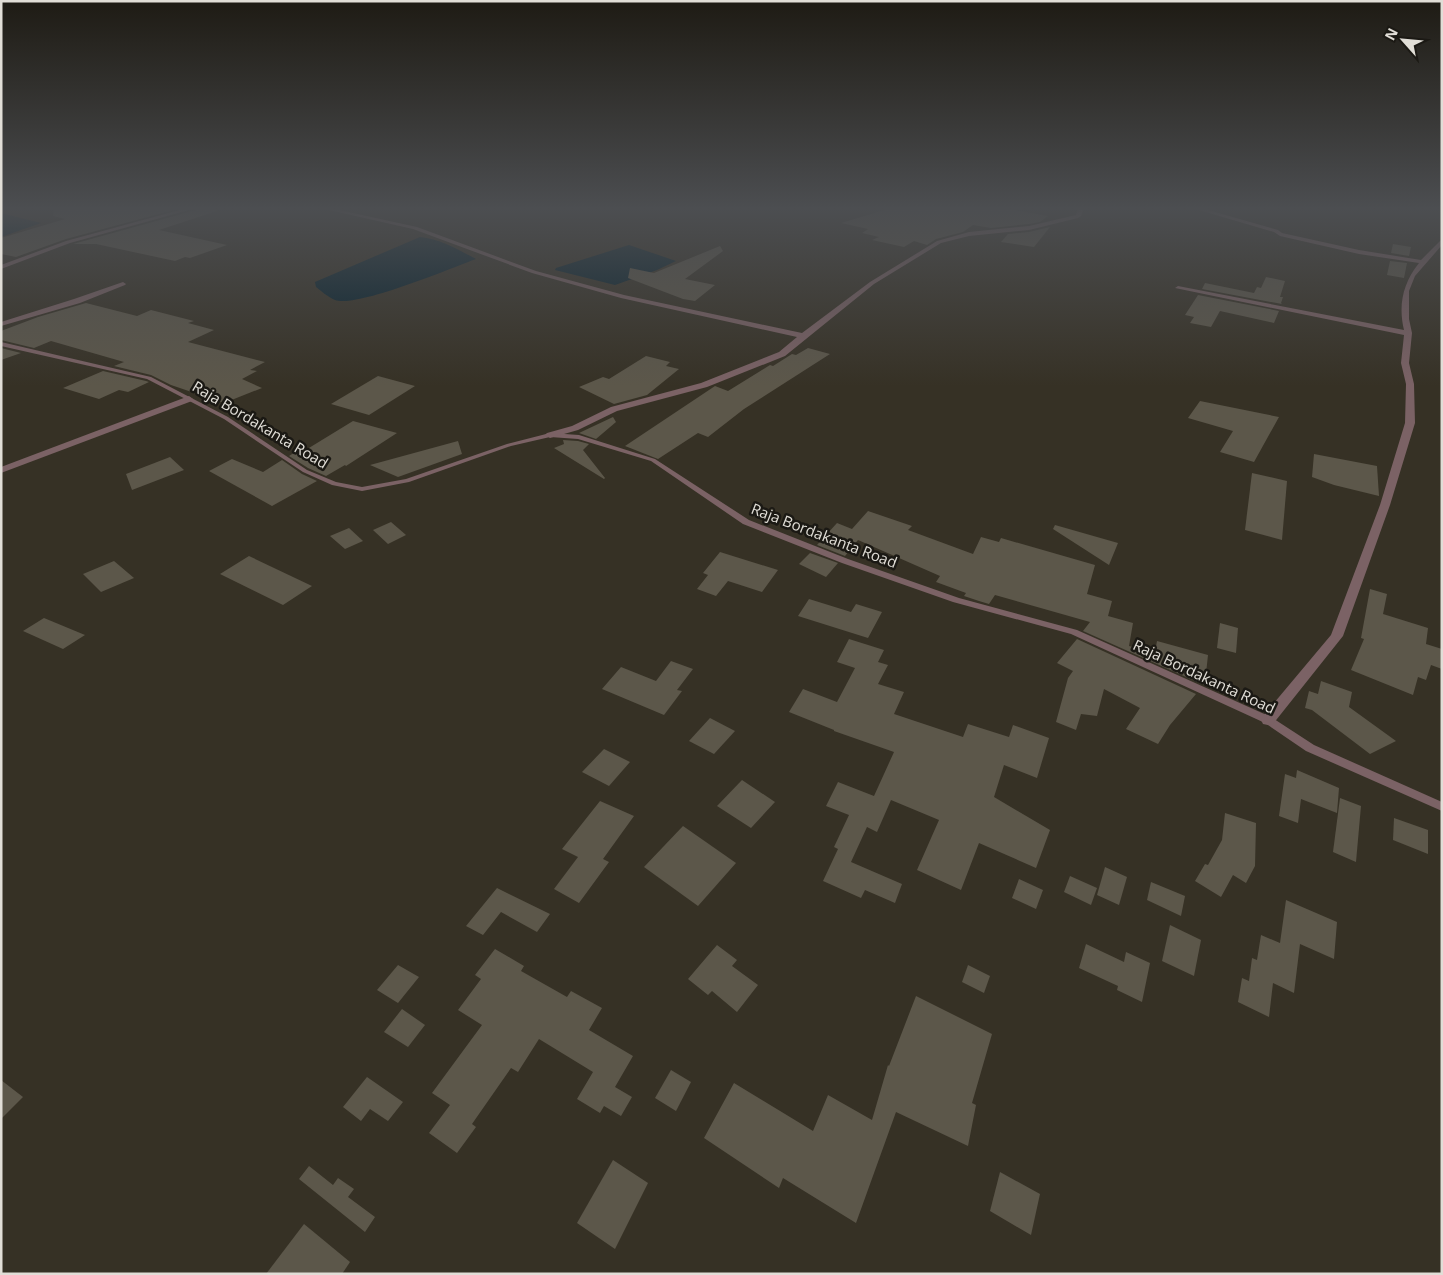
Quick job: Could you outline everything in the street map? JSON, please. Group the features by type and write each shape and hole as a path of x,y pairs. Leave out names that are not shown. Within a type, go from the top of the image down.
{"street":[{"path":"522,268 623,297 803,336"},
{"path":"550,435 575,428 614,409 704,385 782,354 872,283 897,268"},
{"path":"1268,720 1337,636 1385,506 1410,423 1410,384 1405,363 1408,333 1405,319 1406,292 1412,276 1419,268"},
{"path":"1,324 77,301 123,284"},
{"path":"1178,288 1408,333"},
{"path":"1,470 189,399"}],"lane":[{"name":"Raja Bordakanta Road","path":"1,344 149,378 226,418 305,471 334,484 362,489 407,481 509,445 550,435 579,437 653,460 746,522 844,561 956,600 1074,632 1268,720 1310,748 1442,807"}],"water":[{"path":"349,268 453,268 383,293 346,301 335,300 327,296 316,287 315,282"},
{"path":"556,268 662,268 615,285 555,270"}],"building":[{"path":"630,268 654,273 667,268 701,268 685,279 715,285 695,301 683,299 628,278"},
{"path":"1389,268 1406,268 1404,278 1387,275"},
{"path":"1266,277 1285,281 1280,297 1283,297 1282,304 1202,289 1205,283 1254,293 1257,287 1261,288"},
{"path":"1198,295 1279,311 1274,323 1220,311 1211,327 1190,323 1194,317 1185,315"},
{"path":"86,303 137,316 151,310 194,321 188,323 214,330 188,342 265,362 250,370 257,371 242,379 262,388 224,403 171,385 151,375 114,366 124,362 51,341 34,348 1,340 1,331 38,317"},
{"path":"1,348 21,353 1,360"},
{"path":"808,348 830,354 744,409 708,437 698,433 658,459 625,446 715,386 728,391 770,365 773,366 792,354 796,355"},
{"path":"646,356 670,362 666,366 679,369 647,395 614,404 579,387 603,377 609,379"},
{"path":"103,371 149,382 128,392 119,390 99,399 63,388"},
{"path":"378,376 415,386 369,415 331,404"},
{"path":"1200,401 1279,417 1254,462 1220,452 1233,431 1188,418"},
{"path":"613,417 616,422 596,439 579,433"},
{"path":"353,421 397,433 346,466 326,476 308,468 289,456 300,449 304,451"},
{"path":"563,440 589,444 583,450 605,478 554,448 564,444"},
{"path":"458,441 462,454 398,477 370,465"},
{"path":"1314,454 1377,466 1379,496 1334,485 1312,477"},
{"path":"170,457 184,470 132,490 126,474"},
{"path":"232,459 263,472 282,460 302,474 317,481 272,506 209,471"},
{"path":"1252,473 1287,481 1282,540 1245,530"},
{"path":"868,511 912,526 908,530 973,554 981,537 999,542 1001,538 1095,565 1087,594 1112,601 1108,616 1133,623 1129,646 1155,652 1157,641 1208,655 1204,685 1083,631 1090,622 995,595 989,604 964,596 966,593 936,582 940,576 858,540 845,556 817,545 837,523 852,529"},
{"path":"391,522 406,535 388,544 373,530"},
{"path":"1055,525 1118,543 1109,565 1053,529"},
{"path":"349,528 363,541 345,549 330,536"},
{"path":"720,552 778,570 762,592 728,581 716,596 697,589 708,575 703,573"},
{"path":"810,553 838,563 826,577 799,564"},
{"path":"249,556 312,586 283,605 220,574"},
{"path":"114,561 134,578 101,592 83,574"},
{"path":"1370,589 1387,594 1383,614 1428,628 1426,644 1442,649 1442,669 1431,665 1426,680 1418,677 1413,695 1351,670 1364,639 1361,638"},
{"path":"809,599 851,612 856,604 882,612 868,638 798,616"},
{"path":"44,618 85,635 63,649 23,631"},
{"path":"1220,623 1238,628 1236,653 1217,648"},
{"path":"849,639 884,650 878,662 888,665 878,684 904,692 894,714 963,737 968,724 1009,737 1013,725 1049,738 1037,778 1004,765 994,797 1050,830 1036,868 979,843 961,890 917,870 939,820 891,800 877,832 867,827 851,862 902,884 895,903 865,890 861,898 823,881 838,849 834,847 849,815 826,806 838,782 874,796 894,752 834,731 789,712 803,689 837,702 855,668 837,662"},
{"path":"1077,639 1196,694 1170,725 1158,744 1126,729 1140,708 1104,689 1097,716 1081,714 1076,730 1056,722 1068,678 1073,671 1057,663"},
{"path":"671,661 693,669 677,690 682,691 664,715 602,689 621,667 656,681"},
{"path":"1321,681 1352,692 1349,707 1396,741 1370,754 1312,710 1305,708 1309,691 1318,694"},
{"path":"710,718 735,731 714,754 689,741"},
{"path":"604,749 630,762 609,786 582,772"},
{"path":"1297,770 1339,788 1337,813 1301,799 1298,823 1279,816 1285,774 1296,778"},
{"path":"742,780 775,802 751,828 717,806"},
{"path":"1340,798 1361,806 1356,862 1333,852"},
{"path":"600,801 634,816 603,859 609,862 579,903 554,889 578,857 562,849"},
{"path":"1225,813 1256,823 1255,866 1246,883 1233,875 1221,897 1195,881 1205,864 1208,865 1222,840"},
{"path":"1394,818 1428,830 1428,854 1393,840"},
{"path":"683,826 736,863 698,906 644,867"},
{"path":"1105,867 1127,877 1119,905 1097,895"},
{"path":"1070,876 1097,888 1091,905 1064,892"},
{"path":"1019,879 1043,890 1036,909 1012,898"},
{"path":"1151,882 1185,896 1181,916 1147,900"},
{"path":"497,888 550,914 537,932 501,912 483,935 466,926"},
{"path":"1286,900 1337,922 1334,959 1300,944 1294,993 1273,983 1269,1017 1238,1002 1242,978 1249,981 1252,958 1257,960 1261,935 1280,943"},
{"path":"1170,925 1201,940 1194,976 1162,961"},
{"path":"1086,944 1124,962 1126,952 1150,963 1142,1002 1117,990 1118,986 1079,968"},
{"path":"717,945 737,960 732,966 758,985 737,1012 712,991 708,995 688,979"},
{"path":"495,949 524,966 521,971 567,997 571,991 602,1008 589,1030 633,1056 615,1087 632,1097 621,1116 604,1106 600,1113 577,1099 593,1072 539,1039 518,1072 511,1068 472,1124 476,1127 457,1153 429,1133 450,1105 432,1093 482,1025 458,1010 481,979 475,975"},
{"path":"398,965 419,977 398,1003 377,990"},
{"path":"968,965 990,976 984,993 962,982"},
{"path":"916,996 992,1034 972,1103 976,1105 968,1146 896,1112 856,1223 783,1178 779,1188 704,1138 734,1083 813,1131 828,1095 872,1120 888,1065"},
{"path":"402,1009 425,1025 408,1047 384,1032"},
{"path":"671,1070 691,1082 676,1111 655,1098"},
{"path":"367,1077 403,1102 388,1121 370,1109 361,1121 343,1107"},
{"path":"1,1080 23,1097 1,1119"},
{"path":"613,1160 648,1183 615,1249 577,1223"},
{"path":"309,1166 333,1185 338,1178 354,1189 348,1197 375,1217 365,1232 299,1179"},
{"path":"1000,1172 1040,1194 1031,1235 990,1211"},
{"path":"304,1224 350,1262 342,1274 266,1274"}]}
